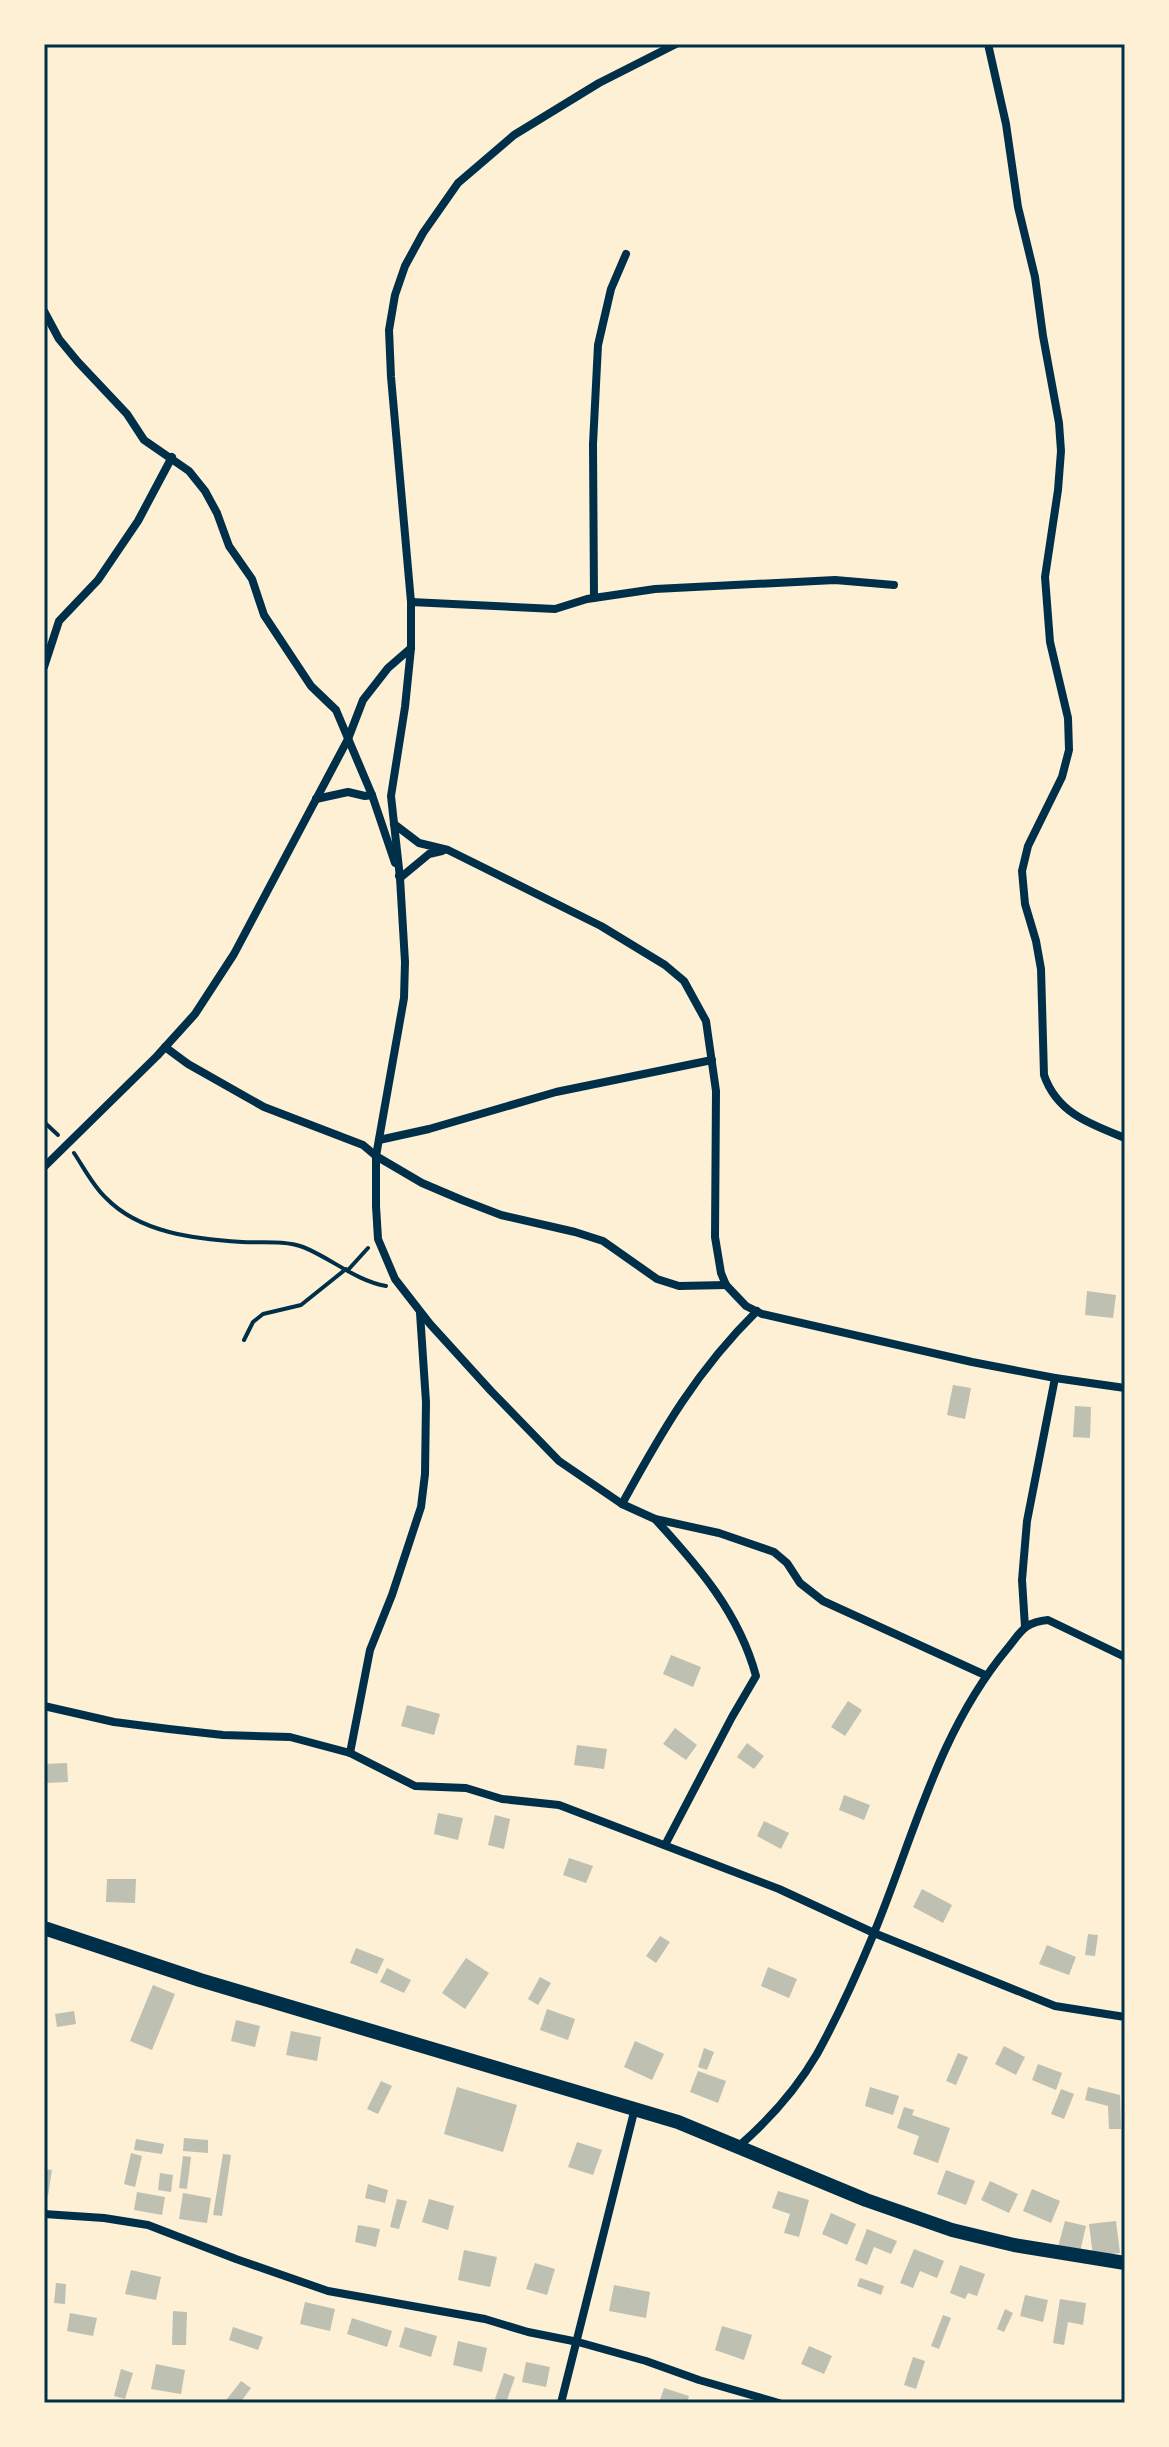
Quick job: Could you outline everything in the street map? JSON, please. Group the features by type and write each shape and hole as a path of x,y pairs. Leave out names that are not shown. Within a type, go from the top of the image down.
{"street":[{"path":"676,44 599,83 514,135 458,183 423,233 405,266 395,295 389,330 393,425 411,602 411,648 391,796 400,878 404,998 376,1156 378,1239 395,1279 420,1311 559,1461 622,1504 655,1519 719,1533 774,1552 787,1563 800,1583 823,1601 985,1675"},
{"path":"988,44 1006,124 1018,207 1035,277 1061,451 1045,577 1050,642 1068,718 1069,750 1062,777 1028,846 1022,871 1025,904 1041,969 1044,1075 1050,1091 1064,1107 1125,1138"},
{"path":"594,598 593,444 598,345 611,289 626,254"},
{"path":"44,311 59,339 127,414 144,440 189,471 205,491 229,546 252,579 264,615 311,686 336,710 372,795 400,878"},
{"path":"44,667 59,621 98,580 138,521 172,457"},
{"path":"411,602 555,609 594,598 655,589 835,580 894,585"},
{"path":"44,1167 195,1014 234,954 348,739 363,700 388,668 411,648"},
{"path":"316,799 348,792 372,795"},
{"path":"394,824 419,843 448,850 601,926 665,965 684,981 706,1021 716,1091 716,1245 721,1273 726,1285 746,1306 875,1340 1055,1378 1125,1388"},
{"path":"400,878 429,854 448,850"},
{"path":"165,1047 222,1085 264,1107 308,1126 344,1136 422,1183 462,1200 501,1215 603,1241 657,1279 679,1286 726,1285"},
{"path":"379,1140 429,1129 556,1092 712,1060"},
{"path":"350,1753 370,1650 421,1507 425,1474 426,1402 420,1311"},
{"path":"622,1504 692,1385 757,1311"},
{"path":"1025,1627 1022,1580 1027,1521 1055,1378"},
{"path":"655,1519 699,1567 725,1607 756,1676 665,1845"},
{"path":"739,2146 766,2123 801,2079 818,2051 874,1933 949,1737 985,1675 1025,1627 1035,1621 1048,1620 1125,1657"},
{"path":"44,1706 141,1725 223,1735 290,1737 350,1753 415,1786 466,1788 502,1799 559,1805 779,1889 874,1933 1055,2006 1125,2017"},
{"path":"44,1928 200,1980 636,2107 739,2146 866,2200 952,2230 1014,2245 1125,2263"},
{"path":"561,2403 636,2107"},
{"path":"44,2214 148,2225 328,2291 485,2319 578,2342 779,2403"}],"path":[{"path":"44,1122 67,1143 104,1197 126,1215 150,1227 211,1240 284,1243 302,1247 373,1283 400,1286"},
{"path":"244,1340 253,1322 263,1314 301,1305 347,1270 378,1239"}],"building":[{"path":"1087,1291 1116,1295 1113,1318 1085,1315"},
{"path":"953,1385 971,1388 965,1419 947,1415"},
{"path":"1075,1406 1091,1407 1090,1438 1073,1437"},
{"path":"671,1655 701,1667 693,1687 663,1674"},
{"path":"848,1701 862,1710 845,1736 831,1727"},
{"path":"407,1705 440,1714 434,1735 401,1726"},
{"path":"675,1728 697,1745 686,1760 663,1744"},
{"path":"747,1743 764,1756 754,1769 737,1757"},
{"path":"577,1745 607,1749 604,1769 574,1765"},
{"path":"67,1763 68,1782 45,1783 44,1764"},
{"path":"844,1795 870,1805 864,1820 839,1810"},
{"path":"438,1813 463,1818 458,1840 434,1834"},
{"path":"495,1815 510,1819 504,1849 488,1845"},
{"path":"764,1821 789,1833 781,1849 757,1836"},
{"path":"569,1858 593,1866 586,1883 563,1875"},
{"path":"107,1879 136,1879 135,1903 106,1902"},
{"path":"922,1889 952,1905 943,1923 913,1907"},
{"path":"1088,1934 1098,1935 1095,1956 1085,1955"},
{"path":"660,1936 670,1942 656,1963 646,1956"},
{"path":"1047,1945 1076,1957 1069,1975 1039,1964"},
{"path":"356,1948 384,1959 377,1974 350,1963"},
{"path":"466,1958 489,1973 465,2009 442,1993"},
{"path":"768,1967 797,1979 789,1998 761,1986"},
{"path":"387,1968 411,1980 404,1993 380,1982"},
{"path":"540,1977 551,1983 538,2005 528,1999"},
{"path":"153,1985 175,1994 152,2050 130,2041"},
{"path":"547,2009 575,2019 568,2040 540,2030"},
{"path":"74,2011 76,2024 57,2027 55,2014"},
{"path":"236,2020 260,2026 255,2047 231,2041"},
{"path":"291,2031 321,2037 317,2061 286,2055"},
{"path":"635,2041 664,2054 652,2080 624,2067"},
{"path":"1004,2046 1025,2057 1016,2075 995,2064"},
{"path":"704,2048 714,2052 707,2070 698,2067"},
{"path":"958,2053 968,2057 956,2085 946,2081"},
{"path":"1038,2064 1062,2073 1056,2090 1032,2080"},
{"path":"698,2071 726,2081 718,2103 690,2092"},
{"path":"381,2081 392,2086 378,2114 367,2109"},
{"path":"457,2087 517,2105 503,2152 444,2134"},
{"path":"870,2087 899,2096 893,2115 865,2106"},
{"path":"1088,2087 1120,2095 1121,2129 1109,2129 1108,2106 1085,2100"},
{"path":"1061,2089 1074,2094 1064,2119 1051,2114"},
{"path":"904,2107 914,2110 912,2115 950,2128 938,2163 913,2154 919,2136 897,2128"},
{"path":"184,2138 208,2140 208,2153 183,2151"},
{"path":"136,2139 164,2144 162,2154 134,2150"},
{"path":"577,2142 602,2150 593,2175 568,2167"},
{"path":"131,2153 142,2156 135,2187 124,2184"},
{"path":"223,2154 231,2155 222,2216 213,2215"},
{"path":"183,2156 191,2157 187,2189 179,2188"},
{"path":"44,2169 52,2170 48,2196 44,2195"},
{"path":"946,2170 975,2181 966,2205 937,2194"},
{"path":"160,2173 173,2175 171,2192 158,2190"},
{"path":"990,2181 1018,2194 1009,2213 981,2200"},
{"path":"368,2184 388,2190 385,2203 365,2198"},
{"path":"1032,2189 1060,2201 1051,2223 1023,2211"},
{"path":"778,2191 809,2200 799,2237 784,2233 790,2214 772,2208"},
{"path":"137,2192 165,2197 162,2215 134,2210"},
{"path":"183,2193 211,2198 207,2223 179,2219"},
{"path":"397,2199 407,2201 399,2229 390,2227"},
{"path":"429,2199 454,2206 448,2230 422,2222"},
{"path":"831,2213 856,2224 847,2245 822,2234"},
{"path":"1065,2221 1086,2226 1080,2252 1058,2247"},
{"path":"1116,2221 1120,2253 1093,2256 1089,2224"},
{"path":"358,2225 380,2229 376,2247 355,2242"},
{"path":"867,2229 897,2241 891,2254 874,2247 867,2265 855,2260"},
{"path":"914,2249 944,2261 937,2278 920,2271 913,2288 900,2283"},
{"path":"464,2250 497,2257 490,2287 458,2280"},
{"path":"535,2263 555,2269 547,2295 526,2289"},
{"path":"960,2265 985,2274 977,2296 968,2293 965,2299 950,2293"},
{"path":"131,2270 161,2277 156,2300 125,2294"},
{"path":"860,2278 884,2286 881,2295 857,2286"},
{"path":"56,2283 66,2284 65,2304 54,2303"},
{"path":"614,2285 650,2292 646,2318 609,2311"},
{"path":"1025,2295 1048,2300 1043,2322 1020,2316"},
{"path":"1060,2299 1086,2303 1083,2325 1068,2322 1064,2345 1053,2343"},
{"path":"305,2302 335,2309 330,2331 300,2324"},
{"path":"1005,2309 1013,2313 1004,2332 997,2329"},
{"path":"173,2311 187,2312 186,2345 172,2345"},
{"path":"70,2313 97,2318 93,2336 67,2331"},
{"path":"943,2315 951,2318 939,2349 931,2346"},
{"path":"352,2318 392,2331 387,2347 347,2334"},
{"path":"722,2326 752,2335 744,2360 715,2350"},
{"path":"233,2327 263,2337 258,2350 229,2340"},
{"path":"405,2327 437,2336 431,2357 399,2347"},
{"path":"458,2341 487,2348 482,2372 453,2365"},
{"path":"809,2346 832,2356 824,2374 801,2364"},
{"path":"913,2357 925,2361 916,2389 904,2385"},
{"path":"526,2362 550,2367 546,2387 522,2382"},
{"path":"156,2364 185,2370 181,2394 151,2389"},
{"path":"121,2369 133,2373 125,2399 114,2396"},
{"path":"504,2373 515,2377 506,2403 495,2399"},
{"path":"241,2381 251,2388 240,2403 224,2403"},
{"path":"664,2388 689,2396 687,2403 659,2403"}]}
